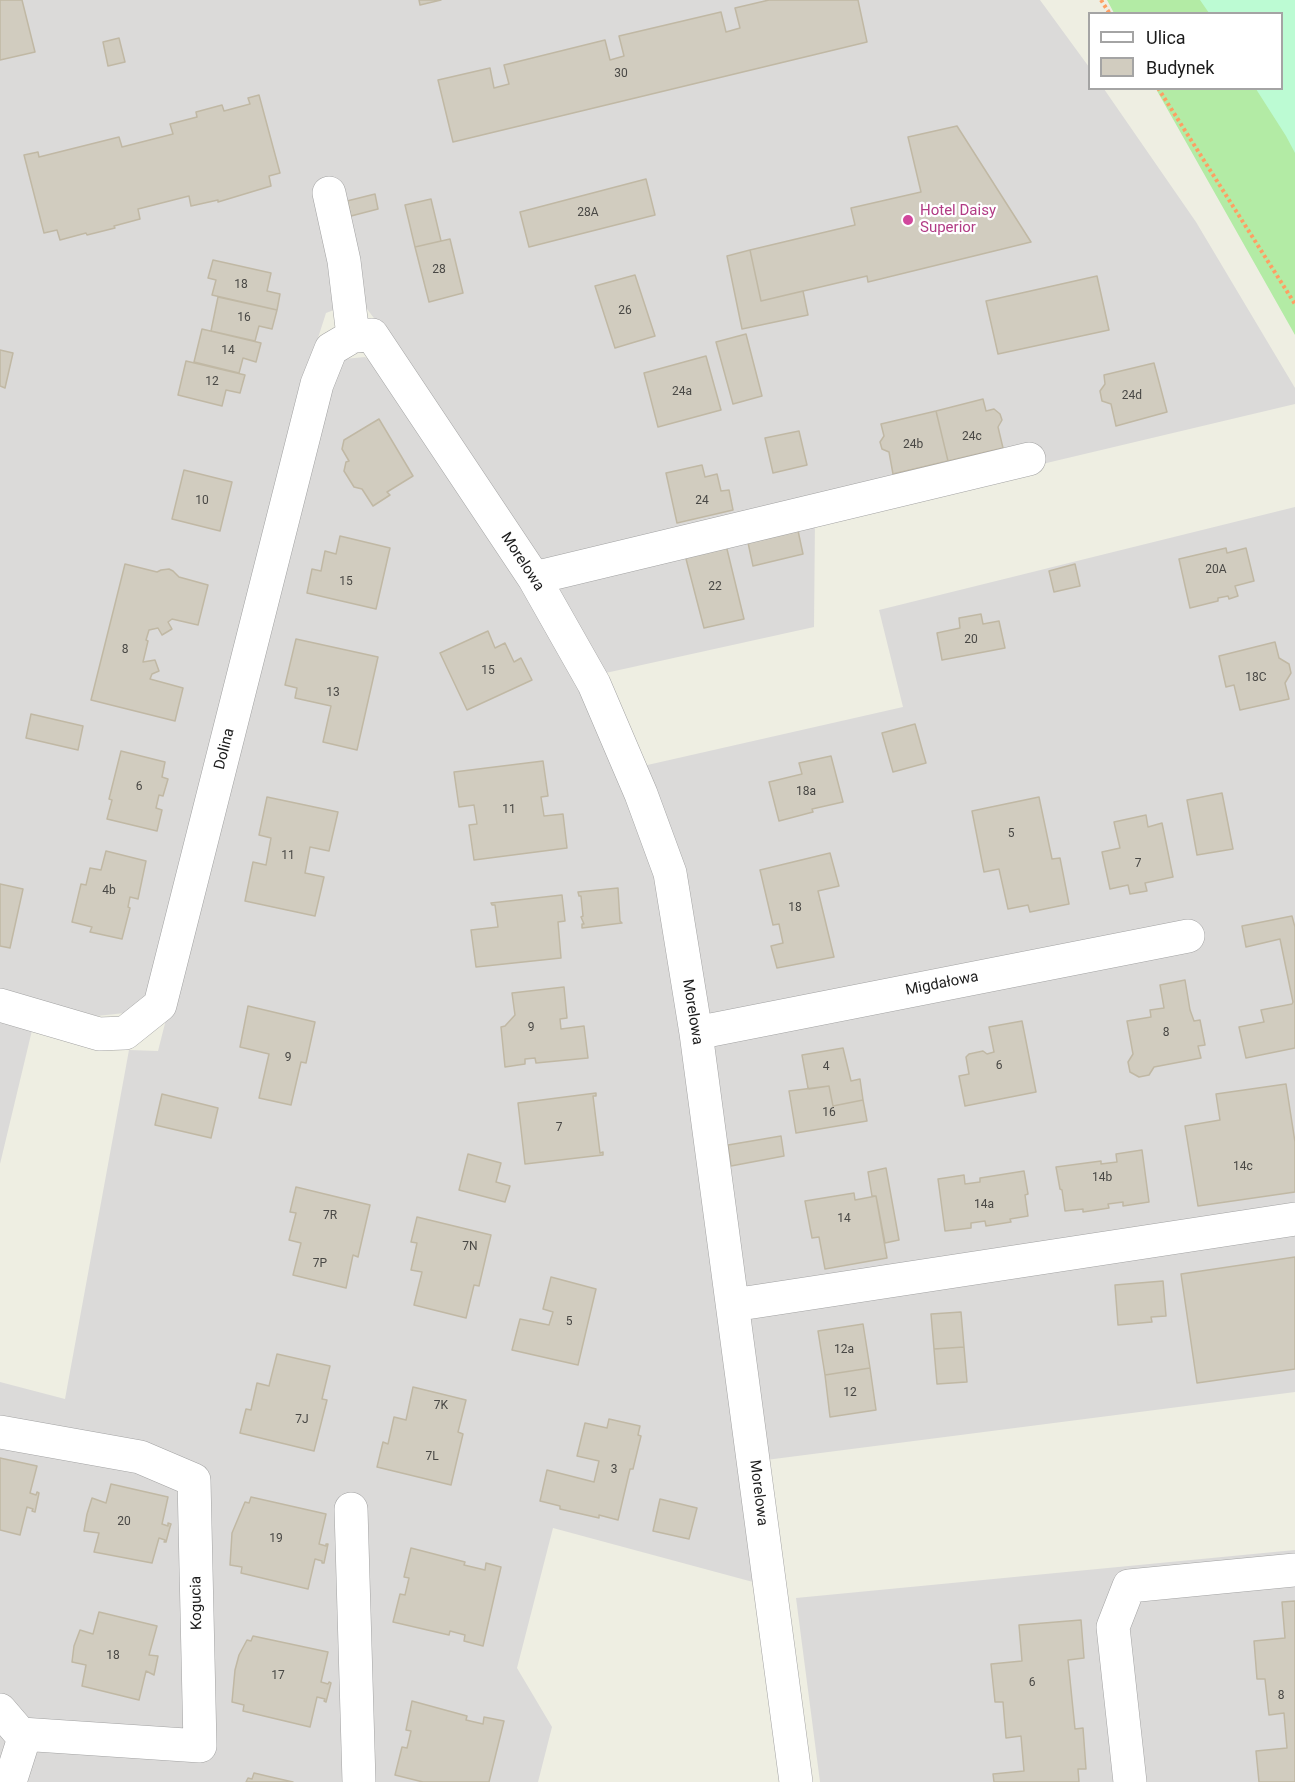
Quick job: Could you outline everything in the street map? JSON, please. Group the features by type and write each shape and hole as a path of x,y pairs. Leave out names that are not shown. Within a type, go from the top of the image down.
{"street":[{"path":"328,193 344,261 352,336"},
{"name":"Morelowa","path":"352,336 372,335 534,578 594,684 641,794 670,873 696,1032 796,1782"},
{"name":"Dolina","path":"0,1005 99,1034 124,1033 160,1005 317,384 330,349 352,336"},
{"path":"534,578 1029,459"},
{"name":"Migdałowa","path":"696,1032 1188,936"},
{"path":"733,1305 1295,1219"},
{"name":"Kogucia","path":"0,1432 140,1457 195,1480 201,1746 21,1734"},
{"path":"351,1509 358,1782"},
{"path":"1130,1782 1113,1627 1129,1586 1295,1570"},
{"path":"0,1710 24,1738 10,1782"}],"path":[{"path":"1159,90 1295,304"}],"shaded area":[{"path":"0,0 1040,0 1088,66 1088,90 1105,90 1196,222 1295,388 1295,404 815,518 814,627 601,674 418,375 360,300 326,313 300,394 158,984 134,1012 97,1016 0,989"},
{"path":"365,357 378,368 523,585 610,741 665,909 753,1582 553,1528 517,1668 552,1727 538,1782 0,1782 0,1382 65,1399 129,1050 158,1051 328,379 344,359"},
{"path":"1295,507 1295,1392 766,1460 643,766 903,707 879,610"},
{"path":"0,1013 34,1022 0,1164"},
{"path":"1295,1550 1295,1782 820,1782 796,1598"}],"green space":[{"path":"1107,0 1295,0 1295,335 1157,90 1283,90 1283,12 1113,12"},
{"path":"1200,0 1295,0 1295,153 1257,90 1283,90 1283,12 1208,12"}],"building":[{"path":"0,0 22,0 35,52 0,60"},
{"path":"419,0 441,0 420,5"},
{"path":"769,0 858,0 867,42 453,142 438,80 490,68 494,88 509,84 504,65 605,40 610,60 624,56 619,36 721,12 726,32 740,28 735,8"},
{"path":"119,38 125,62 108,66 103,42"},
{"path":"259,95 280,173 269,176 271,186 218,202 218,200 191,206 189,196 138,209 140,219 87,235 86,233 60,240 57,230 44,233 24,155 38,152 39,157 119,137 122,147 173,134 170,124 197,117 196,112 222,105 224,111 250,104 248,98"},
{"path":"957,126 1031,242 868,282 867,276 761,301 750,250 855,225 851,208 921,192 908,137"},
{"path":"646,179 655,215 529,247 520,212"},
{"path":"375,194 378,209 351,216 347,201"},
{"path":"431,199 441,241 415,247 405,205"},
{"path":"450,239 463,293 429,302 415,247"},
{"path":"750,250 761,301 803,291 808,315 742,329 727,256"},
{"path":"213,260 271,273 267,291 280,294 277,310 212,295 216,280 208,278"},
{"path":"635,275 655,336 615,348 595,286"},
{"path":"1097,276 1109,330 998,354 986,301"},
{"path":"218,297 277,310 272,329 259,326 255,341 211,331"},
{"path":"202,329 261,343 256,362 243,358 239,373 194,362"},
{"path":"746,334 762,396 733,404 716,342"},
{"path":"0,350 13,353 5,388 0,386"},
{"path":"706,356 721,410 658,427 644,373"},
{"path":"186,361 245,375 240,393 226,390 222,406 178,395"},
{"path":"1154,363 1167,412 1116,426 1111,404 1102,401 1100,391 1105,384 1104,375"},
{"path":"983,399 986,411 994,409 1000,414 1002,420 998,427 1003,448 948,461 936,411"},
{"path":"936,411 948,461 893,474 889,452 882,449 880,442 884,436 881,424"},
{"path":"379,419 413,476 387,492 390,495 373,506 362,489 354,487 344,471 346,462 349,461 342,449 344,440"},
{"path":"799,431 807,465 773,473 765,438"},
{"path":"702,465 705,477 717,474 721,491 729,490 733,510 677,523 666,473"},
{"path":"184,470 232,482 220,531 172,519"},
{"path":"797,526 803,554 753,566 747,538"},
{"path":"340,536 390,548 376,609 307,593 312,569 321,571 325,551 336,554"},
{"path":"726,545 744,619 704,628 685,555"},
{"path":"1226,548 1227,553 1246,548 1254,581 1235,586 1238,596 1229,599 1228,596 1218,598 1218,601 1190,608 1179,559"},
{"path":"125,564 157,572 169,569 179,577 208,585 198,625 172,619 168,622 172,629 162,635 158,628 149,630 146,640 148,641 143,662 155,660 159,671 152,674 150,679 183,688 175,721 91,700"},
{"path":"1075,564 1080,586 1054,592 1049,571"},
{"path":"981,614 983,624 999,621 1005,648 942,660 937,633 960,628 959,618"},
{"path":"488,631 495,648 505,643 514,662 521,658 532,680 467,710 440,653"},
{"path":"296,639 378,657 357,750 323,742 331,706 295,698 297,688 285,685"},
{"path":"1275,642 1279,658 1289,664 1291,673 1285,683 1289,699 1240,710 1234,685 1226,687 1219,656"},
{"path":"31,714 83,726 78,750 26,738"},
{"path":"915,724 926,763 893,772 882,733"},
{"path":"121,751 165,762 162,777 168,779 163,796 159,795 156,808 162,810 157,831 107,819 112,800 109,799"},
{"path":"831,756 843,802 812,809 813,812 779,821 769,782 802,774 799,763"},
{"path":"543,761 548,796 541,797 544,816 563,814 567,848 474,860 469,825 477,824 474,805 459,807 454,772"},
{"path":"1222,793 1233,849 1197,855 1187,800"},
{"path":"267,797 338,812 329,851 310,847 305,873 324,877 315,916 245,901 253,862 266,865 271,838 259,835"},
{"path":"1039,797 1052,859 1060,858 1069,904 1030,912 1028,905 1008,909 999,869 984,872 972,811"},
{"path":"1146,815 1148,827 1162,823 1173,877 1145,883 1147,891 1130,894 1128,885 1110,889 1102,852 1120,848 1114,822"},
{"path":"106,851 146,861 138,899 130,897 128,907 130,908 122,939 90,932 92,927 72,922 81,884 86,885 90,868 101,870"},
{"path":"830,853 839,886 818,891 834,957 777,968 771,946 783,943 779,924 773,925 760,870"},
{"path":"0,884 23,889 10,948 0,946"},
{"path":"618,888 622,923 582,928 584,924 581,917 583,916 581,896 578,892"},
{"path":"562,895 565,921 558,922 561,958 476,967 471,930 498,927 495,905 491,903"},
{"path":"1292,916 1295,927 1295,1048 1246,1058 1239,1027 1264,1022 1261,1010 1293,1002 1280,939 1246,947 1242,926"},
{"path":"1185,980 1194,1021 1200,1020 1205,1045 1198,1046 1201,1058 1154,1067 1149,1075 1139,1077 1130,1072 1128,1062 1133,1054 1127,1021 1151,1017 1150,1010 1164,1008 1160,985"},
{"path":"564,987 567,1018 560,1019 561,1029 584,1026 588,1058 536,1063 535,1058 525,1059 525,1064 505,1067 501,1027 505,1026 515,1015 512,993"},
{"path":"248,1006 315,1022 306,1063 301,1062 291,1105 259,1098 269,1054 240,1047"},
{"path":"1022,1021 1036,1092 965,1106 959,1076 969,1074 966,1057 969,1054 983,1051 987,1054 994,1052 989,1027"},
{"path":"843,1048 851,1081 860,1079 863,1100 833,1106 829,1086 808,1088 802,1055"},
{"path":"1286,1084 1295,1142 1295,1192 1198,1206 1185,1126 1220,1120 1216,1094"},
{"path":"829,1086 833,1106 863,1100 867,1121 796,1133 789,1091"},
{"path":"596,1093 596,1096 593,1096 600,1153 603,1152 603,1155 525,1164 518,1103"},
{"path":"162,1094 218,1108 211,1138 155,1125"},
{"path":"781,1136 784,1156 731,1166 728,1145"},
{"path":"1142,1150 1149,1202 1123,1206 1123,1202 1108,1204 1109,1208 1083,1212 1083,1209 1065,1211 1056,1167 1101,1161 1101,1164 1117,1162 1116,1154"},
{"path":"468,1154 501,1163 496,1182 510,1186 505,1202 459,1190"},
{"path":"886,1168 899,1240 885,1243 876,1196 872,1196 868,1172"},
{"path":"1024,1171 1028,1194 1025,1195 1028,1216 1010,1219 1011,1222 986,1226 985,1221 971,1223 971,1228 945,1231 938,1179 964,1175 965,1184 980,1182 980,1178"},
{"path":"296,1187 370,1205 358,1257 353,1255 346,1288 293,1275 301,1243 289,1240 296,1213 290,1212"},
{"path":"854,1193 855,1200 876,1196 887,1258 825,1269 819,1237 812,1238 805,1201"},
{"path":"417,1217 491,1235 479,1286 474,1285 466,1318 414,1305 422,1272 411,1270 417,1243 411,1242"},
{"path":"1295,1257 1295,1369 1197,1383 1181,1274"},
{"path":"551,1277 596,1289 578,1365 512,1350 520,1319 549,1325 553,1312 543,1309"},
{"path":"1163,1281 1166,1316 1151,1317 1152,1322 1118,1325 1115,1285"},
{"path":"961,1312 964,1347 934,1349 931,1314"},
{"path":"863,1324 870,1368 825,1375 818,1331"},
{"path":"964,1347 967,1382 937,1384 934,1349"},
{"path":"277,1354 330,1366 322,1399 327,1400 314,1451 240,1433 246,1409 251,1410 257,1383 269,1386"},
{"path":"870,1368 876,1410 830,1417 825,1375"},
{"path":"413,1387 466,1400 458,1432 463,1434 451,1485 377,1467 383,1442 388,1444 394,1417 406,1420"},
{"path":"609,1419 640,1426 638,1435 641,1436 633,1469 630,1469 618,1520 560,1509 560,1506 540,1501 547,1470 594,1482 599,1461 577,1456 585,1423 607,1428"},
{"path":"0,1458 37,1466 30,1493 36,1495 37,1492 39,1493 35,1512 27,1507 20,1535 0,1530"},
{"path":"111,1484 168,1497 162,1524 168,1526 168,1523 171,1524 166,1542 159,1538 152,1563 94,1552 99,1533 84,1531 87,1514 92,1498 106,1503"},
{"path":"251,1497 326,1514 319,1544 326,1546 328,1544 324,1563 315,1559 308,1589 241,1573 242,1567 230,1565 232,1533 245,1502 249,1503"},
{"path":"660,1499 697,1508 689,1539 653,1531"},
{"path":"411,1548 465,1562 464,1565 485,1570 486,1563 501,1567 483,1646 464,1641 465,1635 450,1631 449,1635 393,1622 400,1594 405,1595 409,1578 404,1577"},
{"path":"1295,1601 1295,1782 1259,1782 1256,1751 1287,1748 1284,1713 1269,1715 1265,1679 1257,1679 1254,1641 1285,1638 1282,1602"},
{"path":"99,1612 157,1626 149,1655 158,1656 154,1675 146,1671 139,1700 82,1686 86,1665 72,1662 74,1646 80,1630 93,1634"},
{"path":"1081,1620 1084,1658 1068,1660 1075,1729 1083,1728 1086,1769 1078,1769 1079,1782 994,1782 993,1774 1024,1771 1021,1736 1006,1738 1003,1702 995,1702 991,1664 1022,1661 1019,1625"},
{"path":"253,1636 328,1652 321,1682 331,1683 326,1702 325,1699 317,1697 310,1727 243,1711 244,1705 232,1702 239,1655 247,1640 251,1641"},
{"path":"412,1701 467,1716 466,1720 483,1724 484,1717 504,1721 489,1782 423,1782 395,1775 402,1747 407,1748 411,1731 406,1730"},
{"path":"254,1773 293,1782 246,1782 248,1778 252,1779"}],"place":[{"name":"Hotel Daisy Superior","path":"908,220"}]}
